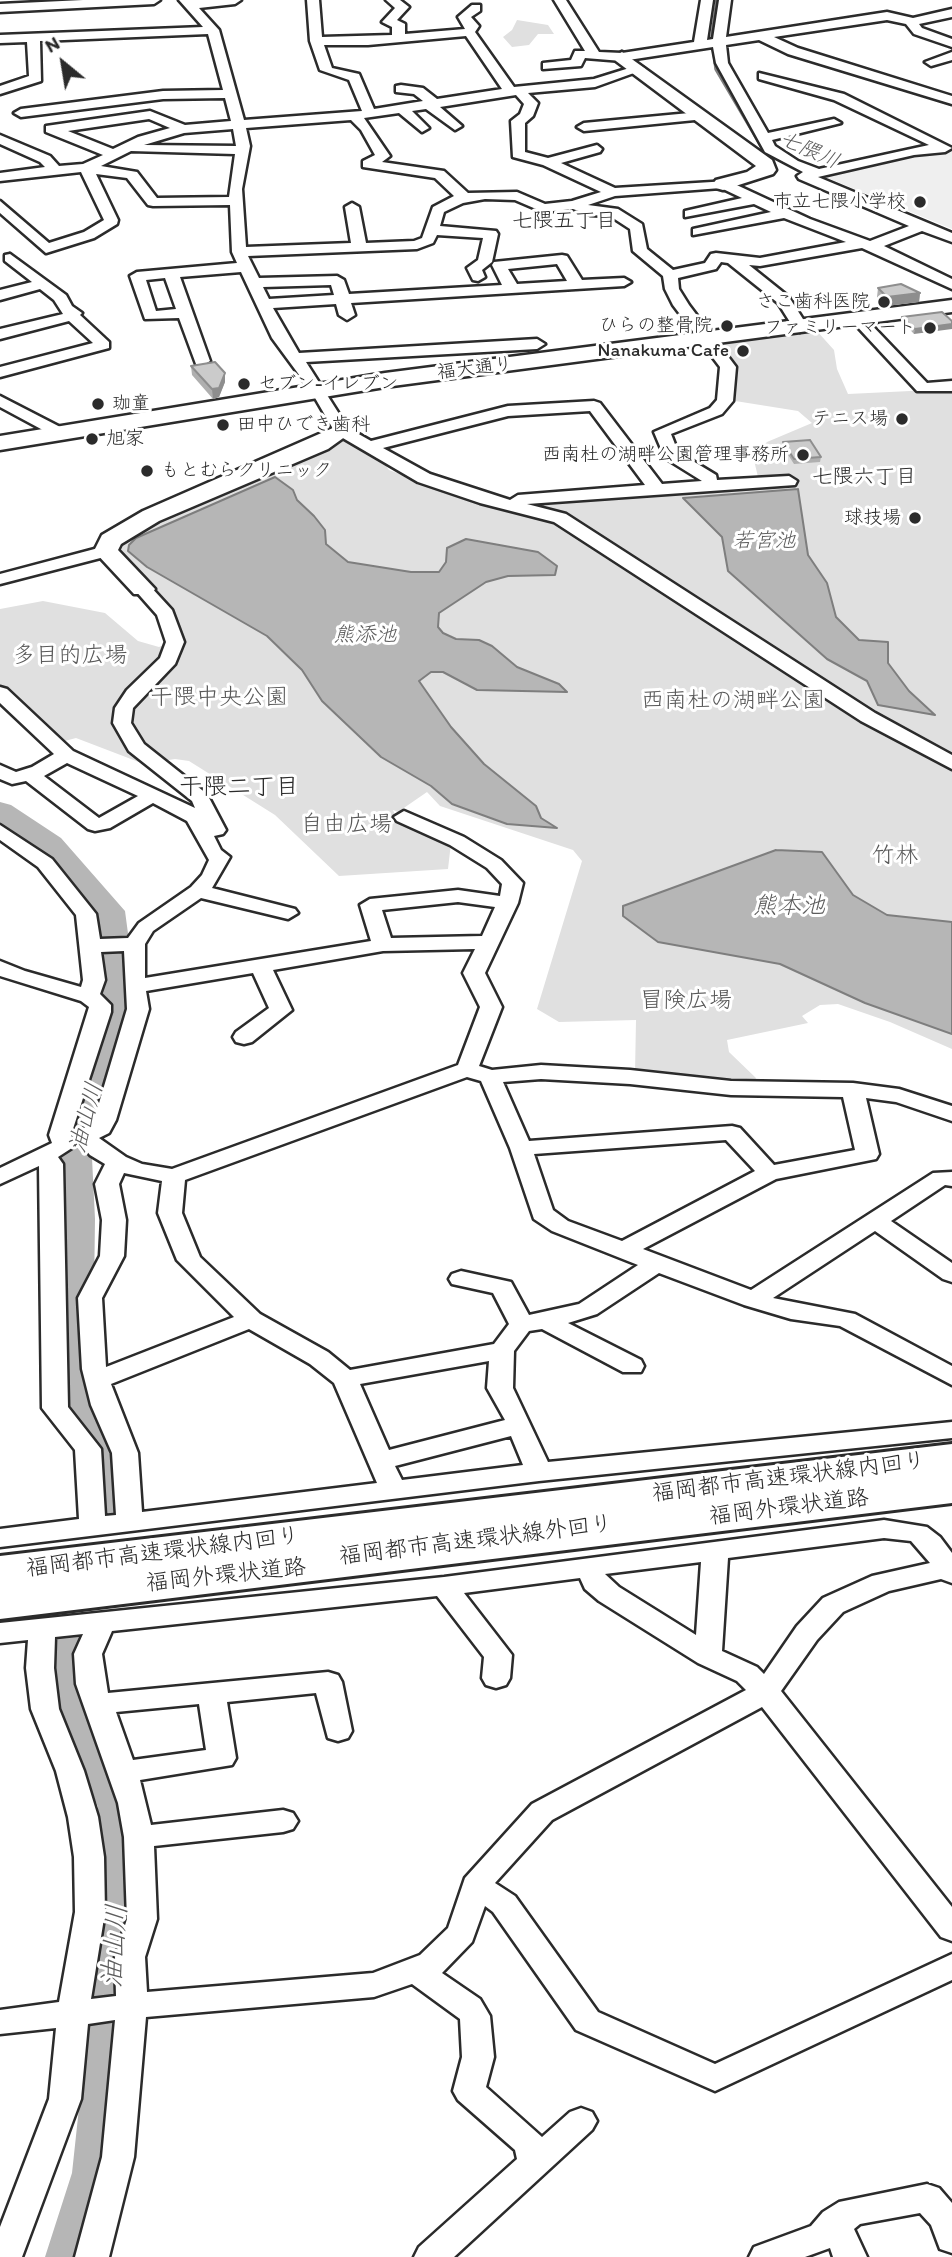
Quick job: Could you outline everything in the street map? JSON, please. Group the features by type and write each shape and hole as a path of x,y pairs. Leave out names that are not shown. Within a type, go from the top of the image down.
{"highway":[{"path":"91,1579 198,1532 310,1514 952,1439"},
{"name":"福岡外環状道路","path":"0,1601 91,1579 382,1524 952,1458"},
{"name":"福岡都市高速環状線内回り","path":"0,1573 952,1458"},
{"name":"福岡外環状道路","path":"382,1524 952,1486"},
{"name":"福岡都市高速環状線外回り","path":"0,1601 952,1486"},
{"path":"91,1579 215,1592 952,1505"},
{"name":"福岡外環状道路","path":"0,1564 91,1579"}],"street":[{"path":"0,8 80,10 154,0"},
{"path":"187,2 235,0"},
{"path":"313,0 316,41 326,70 354,77 370,114"},
{"path":"392,0 403,7 388,22 399,24 397,33 401,37"},
{"path":"560,0 594,54"},
{"path":"707,0 708,45 722,63 764,138 776,153 811,175 952,238"},
{"path":"708,45 726,0"},
{"path":"187,2 213,30 238,123 242,150 235,189 239,251 294,358 318,390 342,431 424,478 559,518 578,528 868,717 952,764"},
{"path":"469,32 473,26 464,17 476,8"},
{"path":"548,66 576,63 580,54 622,57 876,17 911,22 952,13"},
{"path":"911,22 918,31 952,43"},
{"path":"2,35 33,38 213,30"},
{"path":"316,41 368,41 469,32"},
{"path":"469,32 515,92 531,103 526,116 518,121 516,151 521,156 548,162 614,192"},
{"path":"762,36 801,54 952,100"},
{"path":"0,90 36,78 33,38"},
{"path":"801,54 827,47"},
{"path":"931,62 952,56"},
{"path":"622,57 765,167 811,175 914,151 948,148"},
{"path":"86,168 143,140 183,130 238,123 370,114 611,80 639,69"},
{"path":"785,73 766,77 839,97 948,148"},
{"path":"18,84 44,93 57,107"},
{"path":"401,89 418,91 455,126"},
{"path":"897,100 927,92"},
{"path":"0,128 21,114 57,107 163,95 230,94"},
{"path":"403,109 422,128"},
{"path":"21,114 51,129 119,151 242,150"},
{"path":"51,129 150,115 183,130"},
{"path":"354,116 378,143 383,156 368,164 439,174 465,198"},
{"path":"584,128 700,116"},
{"path":"764,138 834,123"},
{"path":"0,139 46,159 55,170"},
{"path":"548,162 595,149 592,148"},
{"path":"533,225 533,212 543,208 574,205 614,192 723,184 754,176 766,170 765,167"},
{"path":"0,177 86,168 132,175 153,202 236,201"},
{"path":"5,259 89,235 110,224 111,220 86,168"},
{"path":"723,184 952,285"},
{"path":"239,251 417,245 428,240 438,210 465,198 517,196 543,208"},
{"path":"690,214 756,200"},
{"path":"0,205 46,249"},
{"path":"574,205 590,211 613,212 637,227 640,250 659,263 670,275 671,289 705,340 716,349 728,367 724,401 716,411 662,432 671,455 709,480"},
{"path":"352,206 359,247"},
{"path":"698,232 785,213"},
{"path":"0,225 16,221"},
{"path":"670,275 711,266 716,257 760,262 864,245 922,226"},
{"path":"432,230 491,234 485,262 474,268 478,277"},
{"path":"405,259 417,245"},
{"path":"0,372 104,345 72,316 74,313 66,309 61,298 5,259"},
{"path":"508,282 499,265 562,259 577,285"},
{"path":"733,260 784,300 800,327"},
{"path":"185,313 150,316 137,276 247,267"},
{"path":"171,273 202,361"},
{"path":"428,294 421,281 478,277 508,282 577,285 625,282"},
{"path":"254,283 337,281 347,315"},
{"path":"264,304 428,294 508,282"},
{"path":"0,295 43,284"},
{"name":"福大通り","path":"0,443 318,390 952,306"},
{"path":"0,334 72,316"},
{"path":"858,318 922,388 952,386"},
{"path":"294,358 537,344"},
{"path":"484,347 495,367"},
{"path":"0,401 60,433"},
{"path":"370,446 508,411 594,406 657,489"},
{"path":"106,551 110,540 133,524 320,444 342,431"},
{"path":"505,504 537,498 789,481"},
{"path":"0,579 106,551"},
{"path":"0,1177 101,1128 138,1009 134,944 146,926 198,891 211,877 220,857 219,839 200,798 136,747 122,723 129,701 168,660 175,642 166,614 106,551"},
{"path":"4,701 66,755 196,818 214,854 220,857"},
{"path":"0,771 12,778 29,774 66,755"},
{"path":"29,774 95,825 103,824 152,796"},
{"path":"404,817 457,841 494,864 513,883 508,903 474,973 491,1007 478,1073 522,1148 542,1214 560,1226 753,1300 791,1311 846,1320 952,1377"},
{"path":"0,831 45,863 86,914 94,980 89,996"},
{"path":"198,891 288,913"},
{"path":"383,945 370,905 458,896 508,903"},
{"path":"135,986 383,945 489,942"},
{"path":"91,946 134,944"},
{"path":"244,1037 281,1010 260,965"},
{"path":"0,967 17,976 89,996 100,1005 60,1135 64,1146"},
{"path":"64,1146 97,1150 137,1170 174,1177 478,1073 541,1072 630,1077 731,1088 853,1090 899,1096 952,1114"},
{"path":"625,1249 769,1173 868,1154 853,1090"},
{"path":"522,1148 732,1133 769,1173"},
{"path":"64,1146 51,1164 55,1408 88,1449 90,1684 124,1772 139,1838 142,1919 130,1957 132,2006 118,2157 92,2257"},
{"path":"5,2257 65,2099 73,2013 90,1912 89,1857 83,1817 70,1771 45,1709 40,1668 91,1579 125,1452 97,1380 90,1298 112,1256 114,1220 107,1184 118,1162"},
{"path":"174,1177 170,1213 183,1251 189,1260 251,1319 319,1358 345,1379 380,1461 382,1524"},
{"path":"753,1300 877,1223 941,1178 952,1179"},
{"path":"877,1223 952,1274"},
{"path":"539,1472 520,1425 500,1388 502,1351 520,1324 546,1321 588,1309 657,1263"},
{"path":"461,1279 502,1287 520,1324"},
{"path":"97,1380 251,1319"},
{"path":"546,1321 632,1366"},
{"path":"345,1379 502,1351"},
{"path":"380,1461 520,1425"},
{"path":"0,1633 91,1579 382,1524 539,1472 952,1430"},
{"path":"0,1538 91,1579 444,1586 884,1529 918,1533 931,1543 951,1570 882,1584 833,1605 807,1633 766,1692 542,1812 514,1840 476,1886 461,1934 431,1964 360,1987 132,2006 0,2022"},
{"path":"708,1656 715,1551"},
{"path":"588,1567 595,1582 609,1594 708,1656 747,1674 766,1692 952,1929"},
{"path":"444,1586 498,1655 496,1678"},
{"path":"98,1703 328,1682 338,1731"},
{"path":"124,1772 222,1758 211,1693"},
{"path":"139,1838 283,1821"},
{"path":"476,1886 504,1903 587,2021 715,2078 952,1966"},
{"path":"415,1970 469,2008 475,2016 478,2057 469,2091 529,2143 534,2163"},
{"path":"431,2257 581,2121"},
{"path":"766,2257 823,2236 835,2222 851,2212 927,2199 945,2218 952,2239"},
{"path":"835,2222 850,2257"}],"shaded area":[{"name":"市立七隈小学校","path":"952,149 952,229 823,176 910,154"}],"green space":[{"path":"517,20 548,25 554,34 538,34 529,45 512,47 503,37 512,30"},
{"name":"西南杜の湖畔公園","path":"816,330 834,350 837,369 848,394 952,389 952,1049 890,1022 838,1004 820,1005 802,1016 808,1023 727,1040 729,1052 756,1078 753,1086 635,1073 636,1020 559,1022 537,1009 582,861 573,850 440,806 427,792 398,812 393,810 395,815 451,843 448,869 339,876 275,815 189,761 175,759 144,764 76,738 61,742 0,685 0,609 43,601 105,613 138,641 159,647 183,637 170,609 118,553 122,540 312,442 345,438 383,462 389,470 486,505 522,498 758,477 753,456 767,442 812,423 798,411 729,400 735,372 719,343"}],"water":[{"name":"熊添池","path":"275,477 293,490 297,500 325,530 326,544 348,562 411,572 439,572 446,562 447,548 466,539 538,552 557,566 555,575 508,576 486,582 439,613 438,627 443,633 456,639 479,640 492,646 517,667 559,684 567,692 477,690 443,672 431,672 419,681 451,727 484,764 536,806 541,818 557,828 507,824 452,804 431,786 381,757 322,701 302,670 267,636 147,567 128,551 129,545 136,538"},
{"name":"若宮池","path":"798,489 808,555 827,583 836,617 859,640 888,642 888,663 909,691 935,715 878,705 867,681 827,659 728,571 722,537 683,498"},
{"name":"熊本池","path":"776,850 822,852 853,895 887,915 952,922 952,1034 865,1003 780,964 658,942 623,916 623,906"}],"building":[{"path":"901,284 920,293 887,297 878,288"},
{"path":"942,312 952,324 915,329 902,317"},
{"path":"215,362 225,373 219,388 212,389 191,366"},
{"name":"西南杜の湖畔公園管理事務所","path":"810,440 821,457 794,459 783,442"}],"waterway":[{"name":"七隈川","path":"717,0 712,36 716,69 763,149 789,164"},
{"name":"七隈川","path":"847,189 952,233"},
{"name":"油山川","path":"0,811 50,845 109,911 120,1001 74,1158 77,1219 74,1366 78,1399 105,1439 108,1510"},
{"name":"油山川","path":"71,2257 97,2173 112,2024 112,1941 123,1876 120,1807 64,1667 72,1643"}],"place":[{"name":"市立七隈小学校","path":"920,202"},
{"name":"さこ歯科医院","path":"884,302"},
{"name":"ひらの整骨院","path":"727,326"},
{"name":"ファミリーマート","path":"930,328"},
{"name":"Nanakuma Cafe","path":"743,351"},
{"name":"セブン-イレブン","path":"244,384"},
{"name":"珈童","path":"98,404"},
{"name":"テニス場","path":"902,419"},
{"name":"田中ひでき歯科","path":"223,425"},
{"name":"旭家","path":"92,439"},
{"name":"西南杜の湖畔公園管理事務所","path":"803,455"},
{"name":"もとむらクリニック","path":"147,471"},
{"name":"球技場","path":"915,518"}],"district":[{"name":"七隈五丁目","path":"564,222"},
{"name":"七隈六丁目","path":"864,478"},
{"name":"干隈二丁目","path":"239,788"}],"park label":[{"name":"多目的広場","path":"70,656"},
{"name":"干隈中央公園","path":"219,698"},
{"name":"自由広場","path":"346,825"},
{"name":"竹林","path":"895,856"},
{"name":"冒険広場","path":"686,1001"}]}
